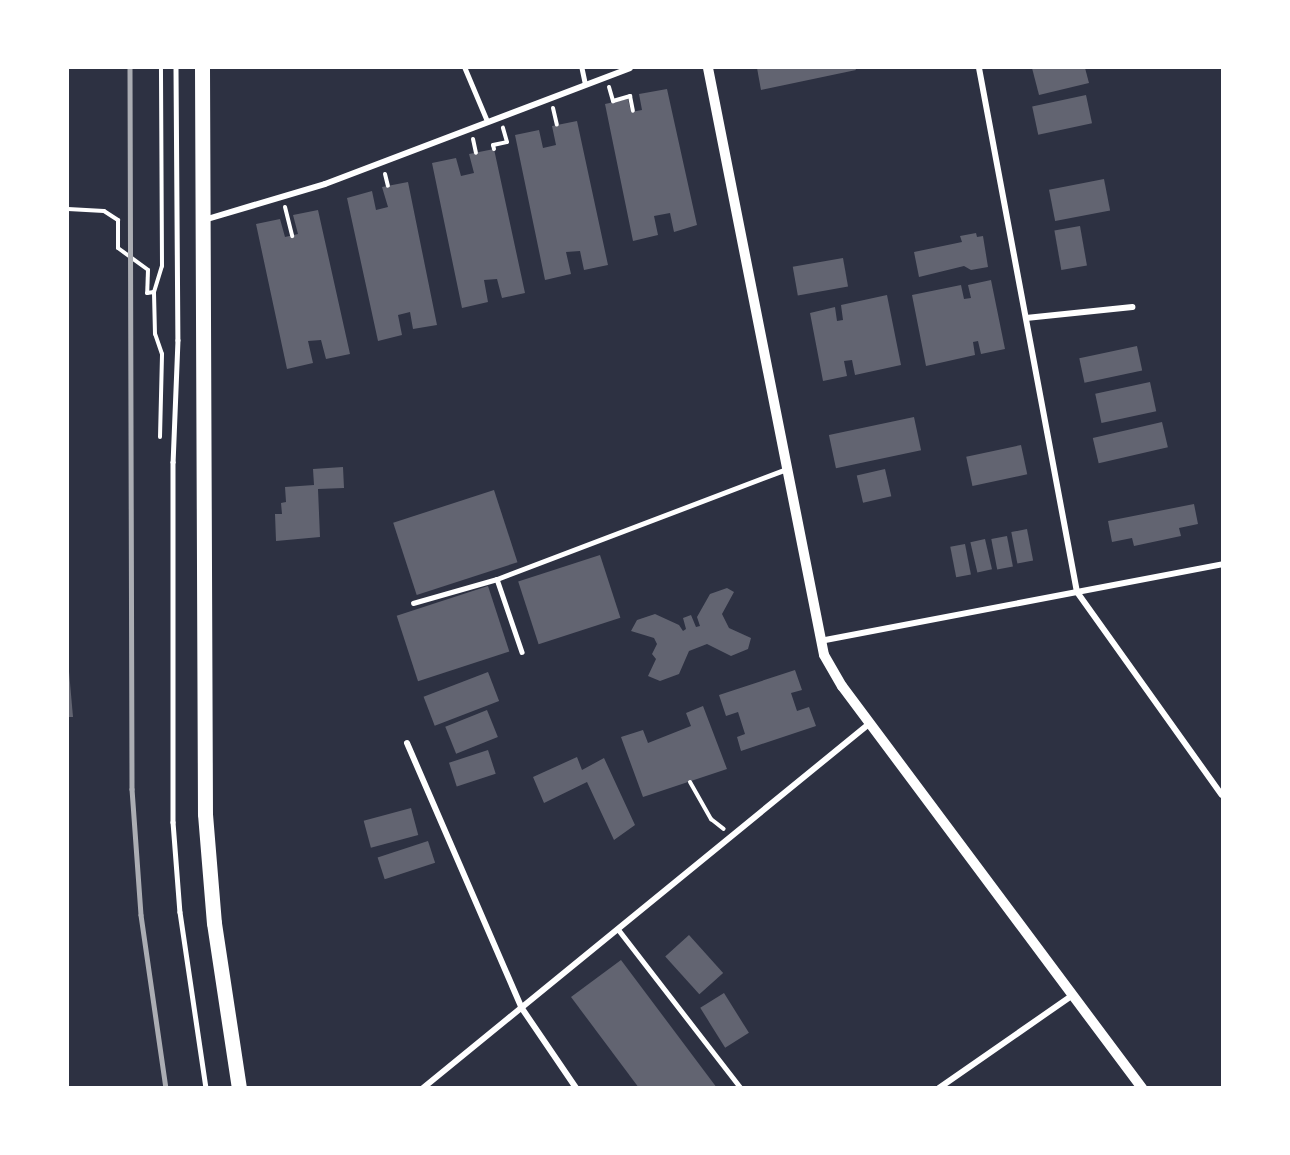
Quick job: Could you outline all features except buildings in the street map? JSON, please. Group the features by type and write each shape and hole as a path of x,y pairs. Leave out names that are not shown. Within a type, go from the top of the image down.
{"main road":[{"path":"202,68 205,814 214,923 239,1088"}],"street":[{"path":"204,220 283,197 585,82 630,68"},
{"path":"708,68 820,641 831,670 1142,1088"},
{"path":"979,68 1077,592 1222,795"},
{"path":"1026,318 1132,307"},
{"path":"820,641 1222,564"},
{"path":"423,1088 870,723"},
{"path":"407,743 521,1007 576,1088"},
{"path":"939,1088 1073,995"}],"lane":[{"path":"176,68 178,340 173,473 172,822 180,912 206,1088"},
{"path":"465,68 487,120"},
{"path":"582,68 585,82"},
{"path":"413,603 497,579 786,469"},
{"path":"497,579 522,652"},
{"path":"618,929 741,1088"}],"path":[{"path":"605,75 614,101 630,96 633,111"},
{"path":"494,149 493,145 507,142 500,115"},
{"path":"283,197 292,236"},
{"path":"68,209 104,211 118,220 118,248 148,270 147,292 154,292"},
{"path":"690,782 711,819 732,836"}],"railway":[{"path":"130,68 132,789 141,915 166,1088"}]}
